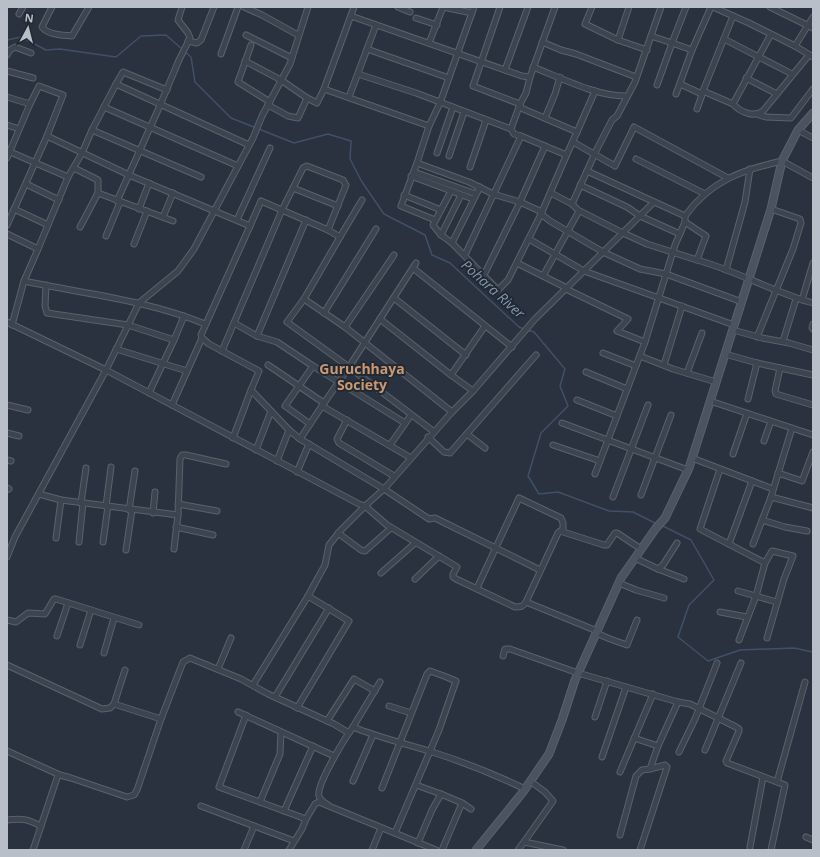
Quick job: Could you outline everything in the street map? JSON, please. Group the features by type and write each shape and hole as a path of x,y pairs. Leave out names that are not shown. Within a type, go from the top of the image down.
{"street":[{"path":"19,14 23,7"},
{"path":"52,7 42,27 44,30 72,36 89,7"},
{"path":"106,236 129,174 190,38 178,20 182,7"},
{"path":"188,43 197,43 201,40 214,7"},
{"path":"221,54 238,7"},
{"path":"244,7 298,35"},
{"path":"7,557 10,542 39,494 106,370 139,303 178,271 194,249 282,80 292,58 298,35 309,8 308,7"},
{"path":"245,61 282,80 307,98 317,103 324,89 354,7"},
{"path":"398,7 410,12"},
{"path":"429,43 437,25 442,7 472,13"},
{"path":"435,220 400,206 417,163 429,126 440,103 474,7"},
{"path":"500,7 473,86 520,104 521,108 577,132"},
{"path":"505,70 528,7"},
{"path":"511,129 520,104 526,93 533,67 555,7"},
{"path":"592,7 585,24 618,40 647,50"},
{"path":"618,40 629,7"},
{"path":"572,204 612,120 617,116 628,96 647,50 661,7"},
{"path":"657,85 686,7"},
{"path":"676,94 692,50 712,7 723,9 733,16 795,46 811,56 792,74 759,115"},
{"path":"770,7 811,27"},
{"path":"351,16 522,76 530,77"},
{"path":"697,109 733,16"},
{"path":"795,46 811,27 813,17"},
{"path":"416,18 437,25"},
{"path":"350,98 376,25"},
{"path":"733,104 771,34"},
{"path":"246,35 292,58"},
{"path":"651,36 692,50"},
{"path":"724,39 792,74"},
{"path":"542,42 636,77"},
{"path":"251,45 238,82 288,116 298,118 307,98"},
{"path":"7,55 10,50 15,47 31,53"},
{"path":"367,49 449,78"},
{"path":"533,67 595,91 616,96 628,96"},
{"path":"7,71 32,78"},
{"path":"167,90 123,72 92,130 82,153 68,177 24,280 10,323 106,370 297,472 365,506 391,528 457,567 453,574 454,576 515,607 520,607 526,602 560,531 604,545 607,545 615,533 617,533 641,549"},
{"path":"358,74 511,129 514,134 567,154"},
{"path":"545,118 560,77"},
{"path":"746,78 777,94"},
{"path":"116,84 249,144"},
{"path":"680,84 733,104 743,111 753,115 791,118 813,89"},
{"path":"7,158 8,151 39,86 63,95 47,136 7,224"},
{"path":"324,89 429,126"},
{"path":"451,191 433,225 441,235 465,255 498,290 508,280 542,213 595,91"},
{"path":"7,97 30,104"},
{"path":"104,107 238,166"},
{"path":"437,153 453,107"},
{"path":"449,156 464,112"},
{"path":"476,850 525,789 549,754 578,673 619,583 641,549 665,518 688,470 771,209 782,161 798,130 813,113"},
{"path":"470,167 486,120"},
{"path":"7,125 19,129"},
{"path":"573,142 615,166 634,127 728,178"},
{"path":"92,130 201,177"},
{"path":"798,130 813,138"},
{"path":"47,136 129,174 250,226"},
{"path":"465,255 521,136"},
{"path":"484,275 520,202 545,146"},
{"path":"237,220 270,148"},
{"path":"8,151 68,177"},
{"path":"636,159 705,194"},
{"path":"595,474 645,342 685,219 694,203 728,178 750,169 782,161 813,178"},
{"path":"417,163 480,187 493,194 520,202 542,213 550,221 567,232 603,252 640,268 666,274 742,302"},
{"path":"222,351 282,210 303,168 307,166 343,180 346,185 328,230"},
{"path":"74,168 98,180 98,193 80,227"},
{"path":"726,270 745,202 750,169"},
{"path":"587,171 654,202 685,219 706,236 697,260"},
{"path":"412,174 473,199"},
{"path":"412,174 476,194"},
{"path":"139,209 150,183"},
{"path":"26,184 58,200"},
{"path":"580,185 626,207 640,216 680,234"},
{"path":"452,243 480,187"},
{"path":"293,188 338,206"},
{"path":"98,193 173,221"},
{"path":"163,217 173,193"},
{"path":"551,193 572,204 579,211 647,244 749,278 799,299 813,303"},
{"path":"441,235 461,195"},
{"path":"404,196 441,210"},
{"path":"362,200 304,299 287,322 350,367 433,431"},
{"path":"172,405 202,338 201,335 205,324 261,201 328,230 340,237"},
{"path":"253,685 308,596 325,565 329,545 338,533 384,489 433,431 473,391 535,319 654,202"},
{"path":"14,209 48,225"},
{"path":"757,336 793,249 801,222 800,219 771,209"},
{"path":"134,244 147,211"},
{"path":"543,276 579,211"},
{"path":"257,336 306,220"},
{"path":"324,313 376,229"},
{"path":"7,234 38,249"},
{"path":"529,239 584,272 682,306 757,336 782,341 813,350"},
{"path":"345,327 394,255"},
{"path":"517,262 566,289 628,319 617,332 645,342"},
{"path":"782,341 813,264"},
{"path":"300,439 350,367 414,266 512,347"},
{"path":"24,280 139,303 184,316 205,324"},
{"path":"46,285 45,306 47,312 128,325 174,340"},
{"path":"394,298 466,355"},
{"path":"304,299 345,327 364,344 452,412"},
{"path":"664,365 682,306"},
{"path":"149,393 184,316"},
{"path":"380,319 473,391"},
{"path":"234,323 257,336 277,342 405,423"},
{"path":"813,324 813,329"},
{"path":"451,375 485,326"},
{"path":"687,373 702,333"},
{"path":"202,338 259,372 233,438"},
{"path":"116,349 187,371"},
{"path":"603,353 636,366"},
{"path":"725,354 757,363 813,374"},
{"path":"428,437 444,452 450,453 536,355"},
{"path":"640,356 716,382"},
{"path":"748,399 757,363"},
{"path":"268,365 347,420 411,458"},
{"path":"310,424 285,406 313,366"},
{"path":"780,368 775,390 776,394 813,405"},
{"path":"586,372 627,389"},
{"path":"251,390 288,430 300,439 384,489 429,519 435,518 470,537 478,539 540,570"},
{"path":"577,400 617,416"},
{"path":"710,401 813,435"},
{"path":"613,497 648,405"},
{"path":"7,407 28,410"},
{"path":"256,450 271,412"},
{"path":"733,454 747,413"},
{"path":"390,445 411,415"},
{"path":"641,495 671,415"},
{"path":"347,420 337,439 339,443 394,476"},
{"path":"764,441 770,421"},
{"path":"562,423 688,470"},
{"path":"753,544 771,497 792,428"},
{"path":"277,461 288,430"},
{"path":"7,433 19,436"},
{"path":"467,434 486,448"},
{"path":"297,472 309,444"},
{"path":"553,445 600,462"},
{"path":"778,473 802,481 813,452"},
{"path":"174,549 178,515 180,459 182,455 226,464"},
{"path":"692,458 773,490"},
{"path":"103,542 111,467"},
{"path":"79,542 86,468"},
{"path":"720,469 700,529 765,563"},
{"path":"126,550 135,470"},
{"path":"729,544 752,481"},
{"path":"153,512 155,492"},
{"path":"39,494 61,500 178,515"},
{"path":"771,497 813,508"},
{"path":"476,588 519,498 561,518 563,531"},
{"path":"56,538 61,500"},
{"path":"178,504 218,511"},
{"path":"762,520 785,527 807,531"},
{"path":"176,527 213,535"},
{"path":"338,533 361,550 365,550 391,528"},
{"path":"382,573 415,542"},
{"path":"658,569 663,565 677,543"},
{"path":"739,640 756,596 765,563 772,551 793,556 784,579 768,638"},
{"path":"415,579 439,556"},
{"path":"635,558 684,579"},
{"path":"619,583 636,590 664,598"},
{"path":"738,591 777,602"},
{"path":"297,708 349,621 308,596"},
{"path":"7,620 16,622 28,613 45,614 54,599 139,625"},
{"path":"526,602 627,645 637,620"},
{"path":"57,636 68,603"},
{"path":"275,698 329,608"},
{"path":"80,645 91,610"},
{"path":"720,612 747,617"},
{"path":"104,653 114,618"},
{"path":"218,669 231,638"},
{"path":"503,656 505,649 510,648 578,673 678,702 690,704 739,728 726,761 727,763 785,785 771,850"},
{"path":"7,751 58,775 127,797 134,795 138,790 161,719 184,660 190,658 253,685 275,698 349,733"},
{"path":"679,752 716,663"},
{"path":"705,750 741,663"},
{"path":"7,665 102,709 110,708 114,704 125,670"},
{"path":"382,788 427,674 430,671 456,681 439,730 395,833"},
{"path":"326,721 354,679 375,691"},
{"path":"328,805 320,799 319,792 334,756 380,682"},
{"path":"595,717 607,682"},
{"path":"777,782 805,682"},
{"path":"602,757 626,687"},
{"path":"620,772 653,694"},
{"path":"650,770 658,746 678,702"},
{"path":"114,704 161,719"},
{"path":"389,706 411,713"},
{"path":"238,712 334,756"},
{"path":"246,716 219,787 306,819"},
{"path":"353,727 373,735 430,751 525,789"},
{"path":"260,802 280,754 281,732"},
{"path":"354,782 373,735"},
{"path":"634,738 658,746"},
{"path":"284,811 314,746"},
{"path":"620,835 636,776 642,770 650,770 665,765 667,767 640,850"},
{"path":"34,850 58,775"},
{"path":"750,846 763,777"},
{"path":"518,850 553,801 545,792 530,782"},
{"path":"416,785 442,794 471,809"},
{"path":"418,843 432,810 442,794"},
{"path":"289,850 315,804 319,802 436,850"},
{"path":"442,850 462,803"},
{"path":"201,806 294,841"},
{"path":"7,820 19,818 41,826"},
{"path":"244,850 254,826"},
{"path":"372,850 381,828"},
{"path":"806,837 813,840"},
{"path":"524,842 563,850"}],"waterway":[{"name":"Pohara River","path":"7,40 21,37 46,50 60,49 116,57 141,36 166,35 191,57 195,82 231,118 294,143 328,134 351,141 350,159 362,182 384,214 425,235 432,255 450,263 519,327 524,329"},
{"name":"Pohara River","path":"527,330 534,332 565,369 560,386 568,406 541,433 528,476 539,494 558,492 609,511 633,512 657,524"},
{"name":"Pohara River","path":"661,525 691,540 714,580 689,605 678,637 708,661 740,650 794,648 813,652"}],"district":[{"name":"Guruchhaya Society","path":"362,378"}]}
